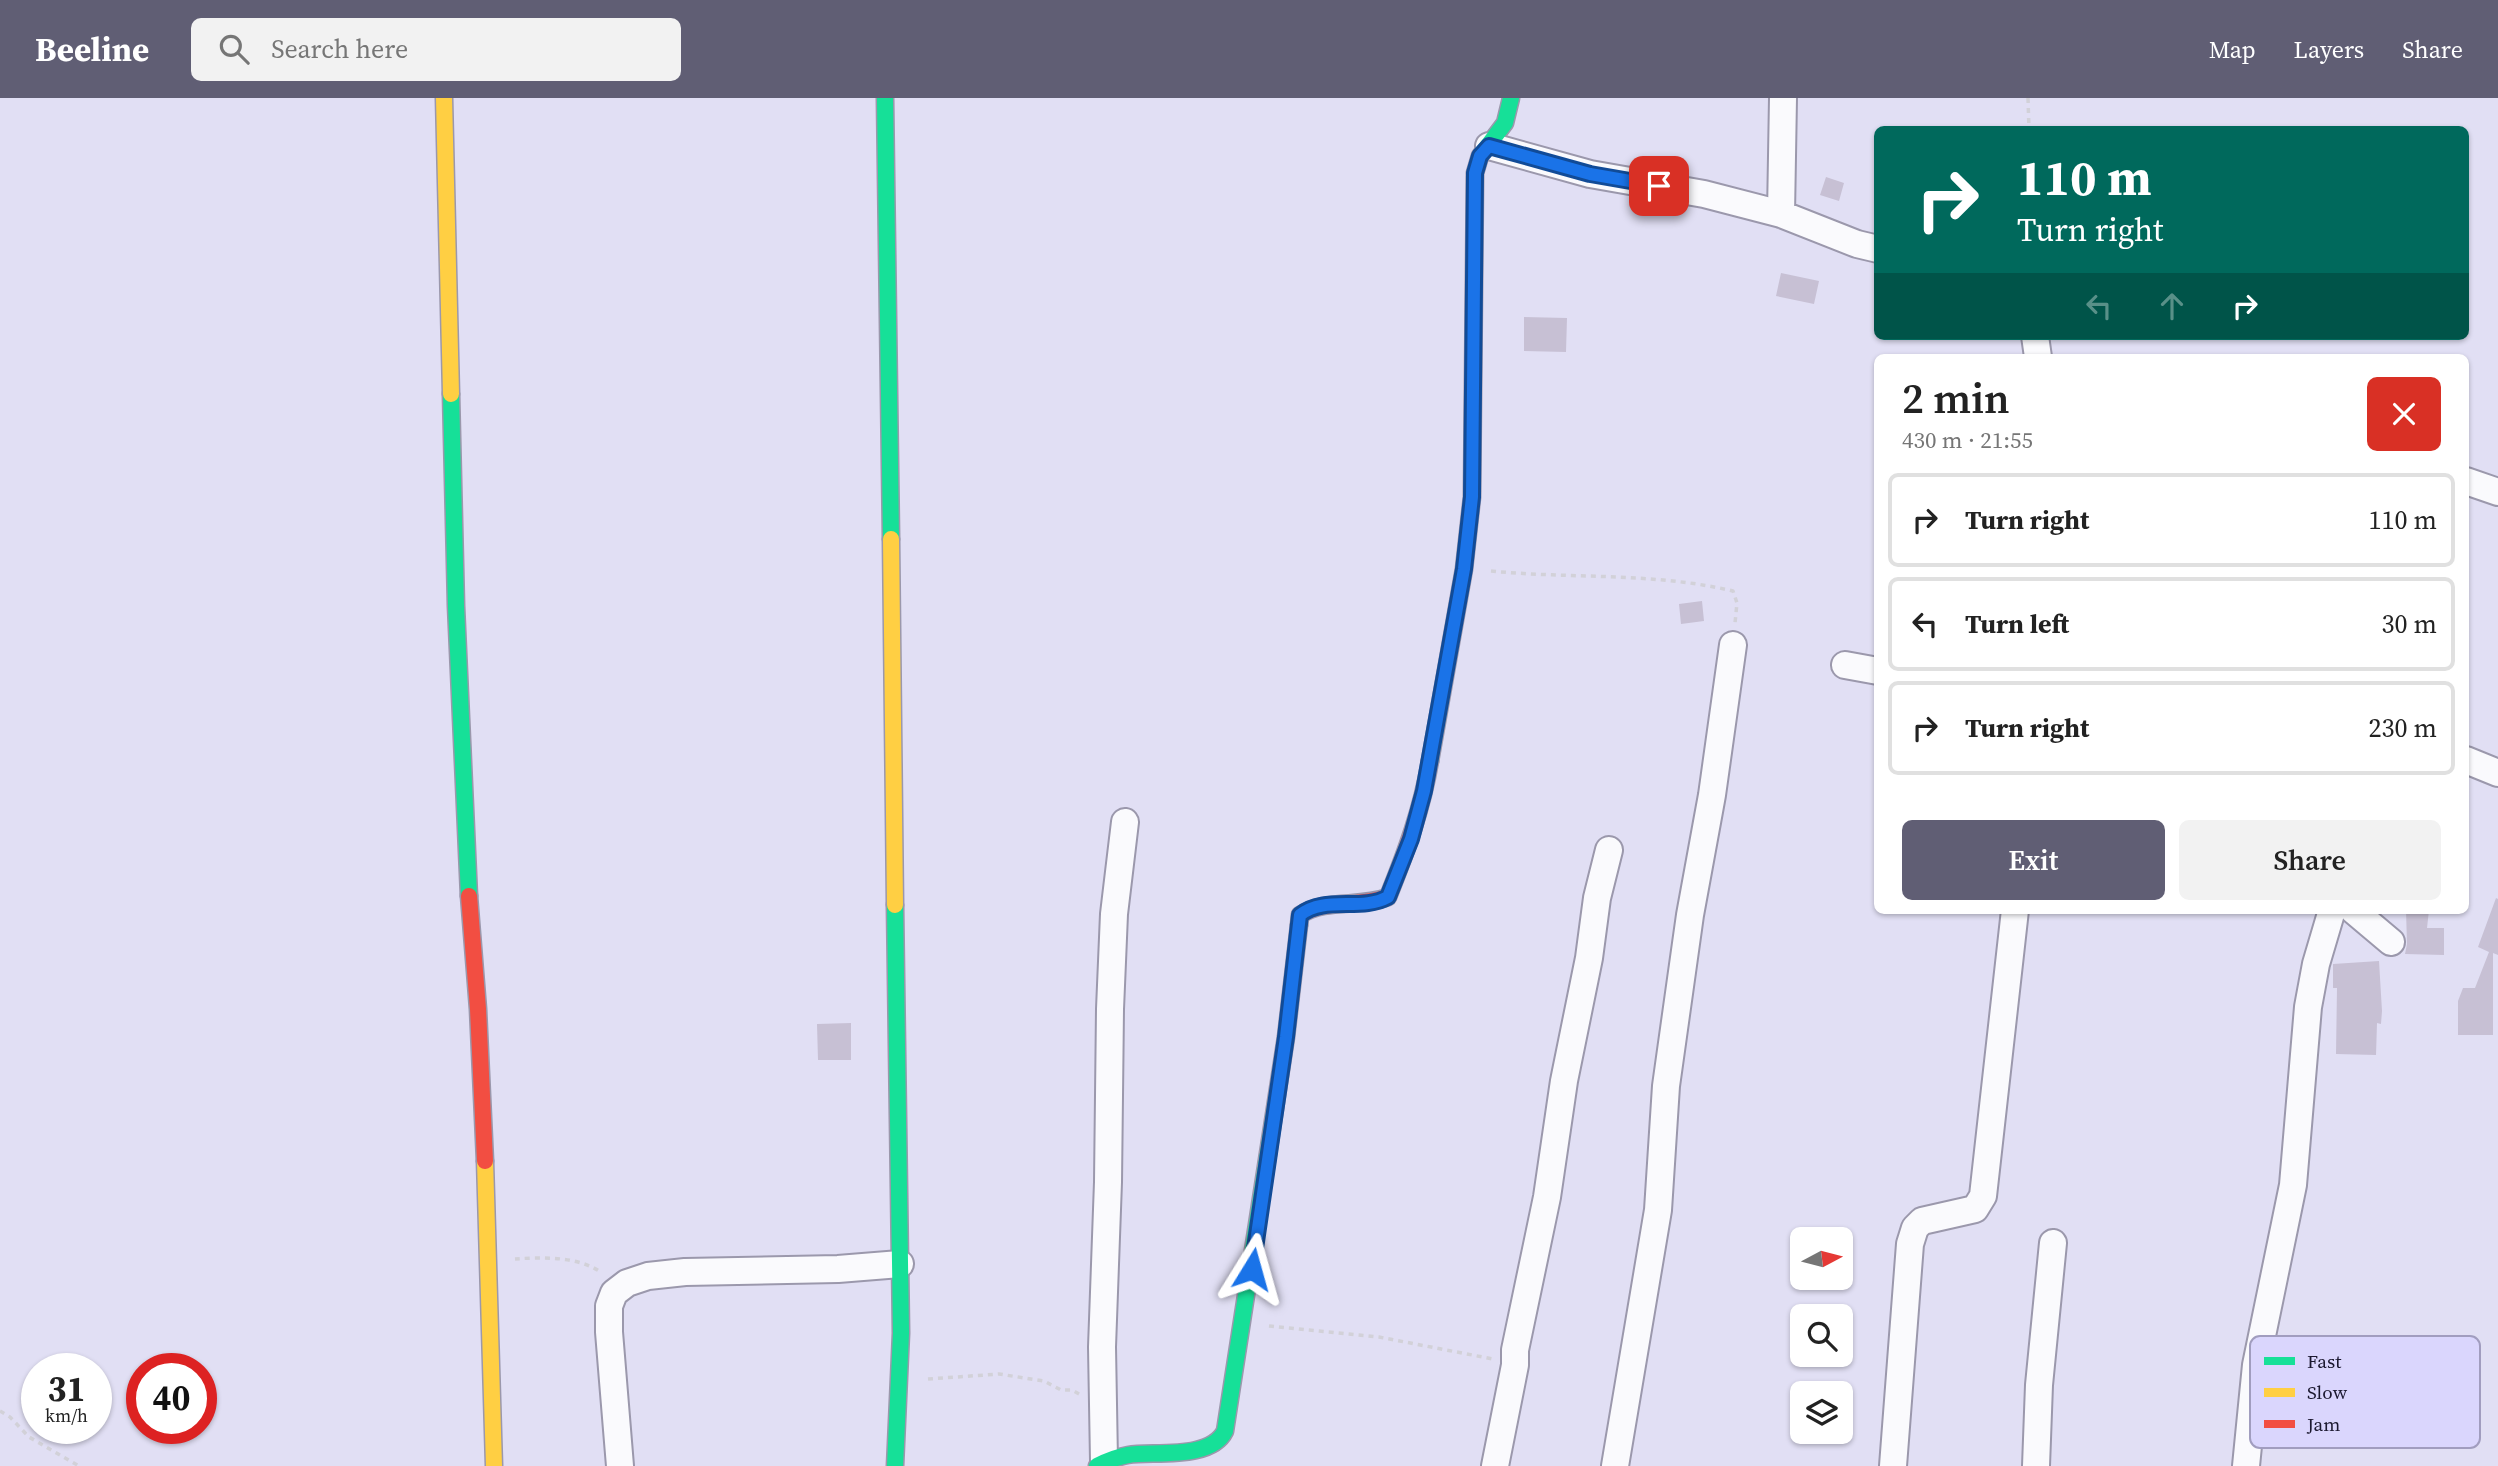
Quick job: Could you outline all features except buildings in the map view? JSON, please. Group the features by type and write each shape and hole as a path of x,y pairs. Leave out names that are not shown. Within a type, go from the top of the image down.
{"street":[{"path":"444,98 465,838 478,1009 494,1466"},
{"path":"886,98 901,1332 895,1466"},
{"path":"1125,822 1115,914 1110,1009 1100,1463 1118,1456 1194,1454 1211,1447 1222,1437 1228,1421 1244,1319 1286,1037 1300,915 1309,908 1369,903 1388,897 1395,884 1424,791 1464,569 1472,497 1475,173 1480,156 1504,123 1511,98"},
{"path":"1781,214 1783,98"},
{"path":"1489,146 1590,174 1704,194 1781,214 1874,248"},
{"path":"2469,482 2498,492"},
{"path":"1615,1466 1656,1223 1666,1086 1690,915 1714,782 1732,645"},
{"path":"1846,665 1874,670"},
{"path":"2469,761 2498,773"},
{"path":"1495,1466 1515,1365 1515,1350 1547,1197 1564,1081 1589,958 1597,898 1609,850"},
{"path":"1894,1466 1910,1244 1915,1228 1922,1221 1975,1209 1983,1196 2014,914"},
{"path":"2262,1336 2292,1185 2308,1007 2316,964 2331,914"},
{"path":"2358,914 2391,942"},
{"path":"2036,1466 2039,1385 2053,1243"},
{"path":"620,1466 609,1306 614,1293 627,1283 648,1276 685,1272 838,1269 900,1264"},
{"path":"2246,1466 2250,1426"}],"path":[{"path":"2028,98 2029,126"},
{"path":"1464,569 1664,579 1702,583 1733,591 1737,603 1732,645"},
{"path":"488,1260 527,1258 584,1263 593,1266 621,1288"},
{"path":"1244,1319 1268,1326 1379,1337 1515,1365"},
{"path":"898,1380 999,1374 1025,1377 1044,1381 1060,1390 1072,1390 1102,1410"},
{"path":"0,1411 10,1417 29,1437 79,1466"}],"traffic: fast":[{"path":"885,98 891,539"},
{"path":"1430,761 1464,569 1472,497 1475,173 1480,156 1505,123 1511,98"},
{"path":"451,394 456,606 469,896"},
{"path":"895,905 901,1333 895,1466"},
{"path":"1097,1466 1128,1455 1195,1450 1218,1440 1225,1431 1286,1037 1299,925"}],"traffic: slow":[{"path":"444,98 451,394"},
{"path":"891,539 895,905"},
{"path":"485,1161 494,1466"}],"traffic: jam":[{"path":"1299,925 1300,915 1310,910 1388,897 1413,830 1430,761"},
{"path":"469,896 478,1009 485,1161"}],"route":[{"path":"1252,1269 1286,1037 1300,915 1309,908 1369,903 1388,897 1411,839 1433,748 1464,569 1472,497 1475,173 1480,156 1489,146 1590,174 1659,186"}]}
